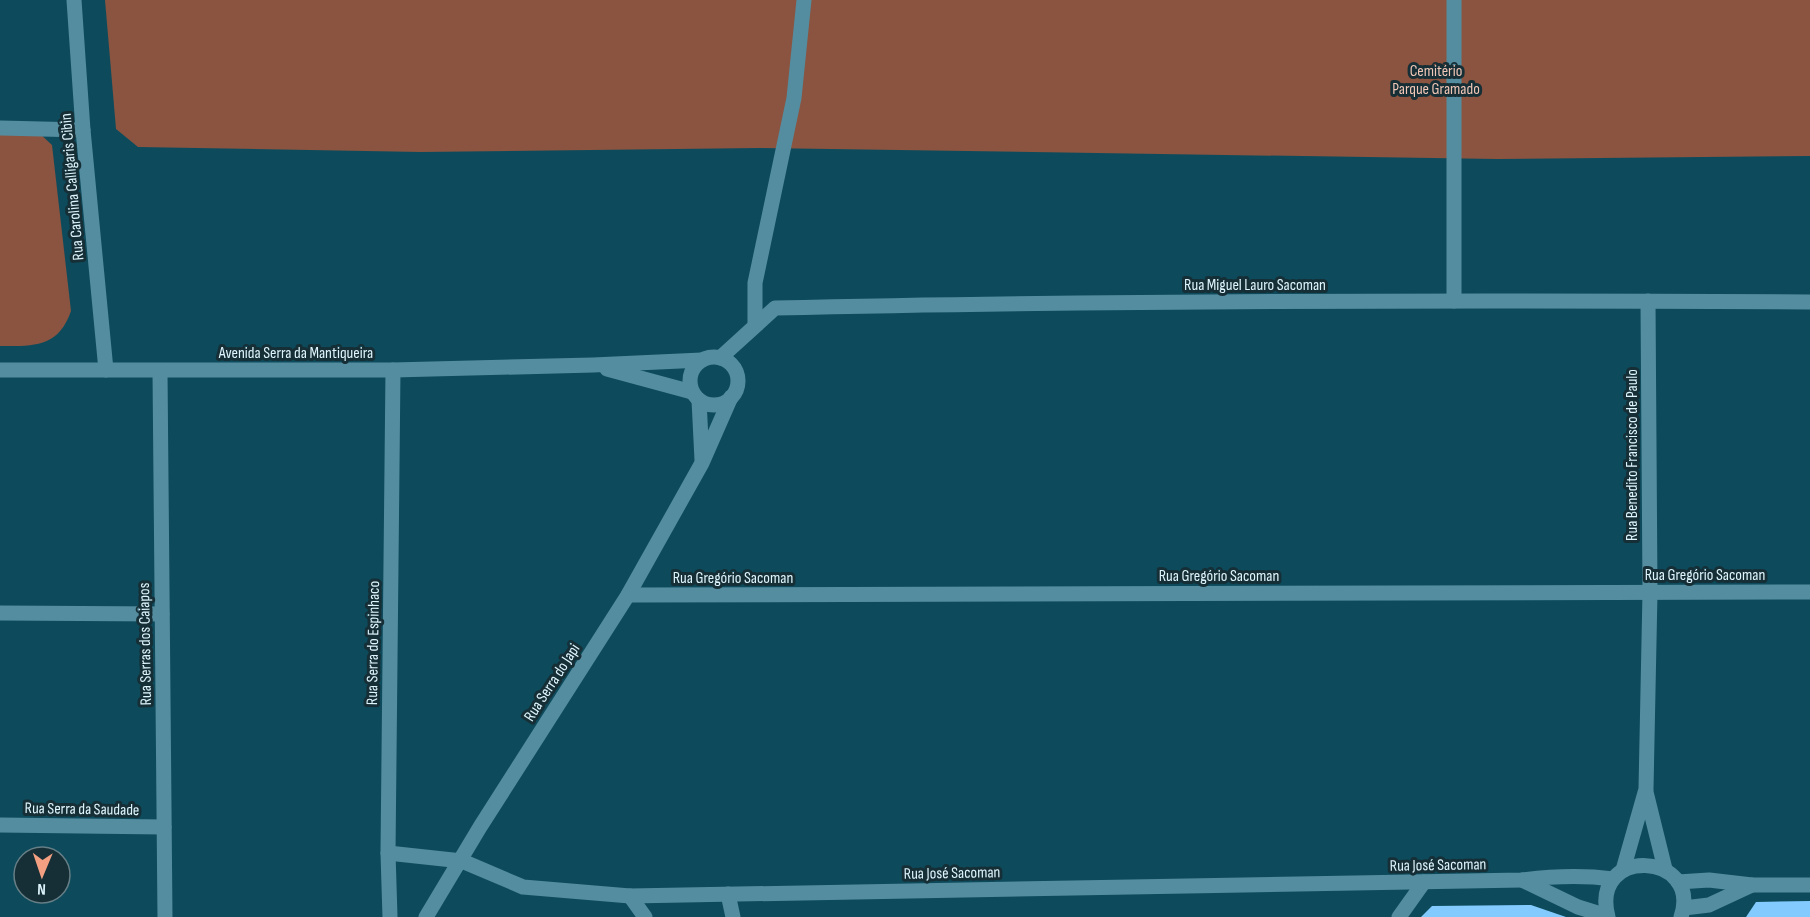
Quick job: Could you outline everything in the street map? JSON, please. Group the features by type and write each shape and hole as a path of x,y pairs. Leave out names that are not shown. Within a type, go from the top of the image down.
{"street":[{"name":"Rua Carolina Calligaris Cibin","path":"74,0 83,130 106,370"},
{"path":"755,325 755,283 794,98 804,0"},
{"path":"1454,0 1454,301"},
{"path":"0,128 83,130"},
{"name":"Rua Miguel Lauro Sacoman","path":"720,358 775,308 1454,301 1810,302"},
{"name":"Rua Benedito Francisco de Paulo","path":"1648,301 1650,592 1646,789 1665,869"},
{"path":"696,396 704,403 720,404 731,397 737,388 736,372 727,361 712,357 702,360 693,368 690,376 696,396 702,463"},
{"name":"Avenida Serra da Mantiqueira","path":"0,370 393,370 702,360"},
{"name":"Avenida Serra da Mantiqueira","path":"593,365 696,396"},
{"name":"Rua Serras dos Caiapos","path":"160,370 165,917"},
{"name":"Rua Serra do Espinhaco","path":"390,917 388,853 393,370"},
{"name":"Rua Serra do Japi","path":"426,917 462,861 480,827 628,595 702,463 731,397"},
{"name":"Rua Gregório Sacoman","path":"628,595 1810,592"},
{"path":"0,613 162,614"},
{"name":"Rua Benedito Francisco de Paulo","path":"1608,916 1605,903 1607,890 1618,874 1646,789"},
{"name":"Rua Serra da Saudade","path":"0,825 164,827"},
{"name":"Rua José Sacoman","path":"388,853 462,861 523,887 630,896 1522,880 1555,876 1618,874 1643,864 1665,869"},
{"path":"1665,869 1678,882 1683,894 1682,912 1709,905 1752,885"},
{"name":"Rua José Sacoman","path":"1522,880 1578,907 1608,916"},
{"path":"1678,882 1709,880 1752,885 1810,885"},
{"path":"1399,917 1424,882"},
{"path":"728,894 733,917"},
{"path":"630,896 645,917"}],"green space":[{"name":"Cemitério Parque Gramado","path":"105,0 1810,0 1810,156 1497,159 759,148 421,152 138,147 116,129"},
{"path":"0,131 37,131 52,145 71,311 59,332 52,338 34,345 0,346"}],"building":[{"path":"1810,901 1810,917 1746,917 1756,902"},
{"path":"1531,905 1566,917 1421,917 1432,906"}]}
